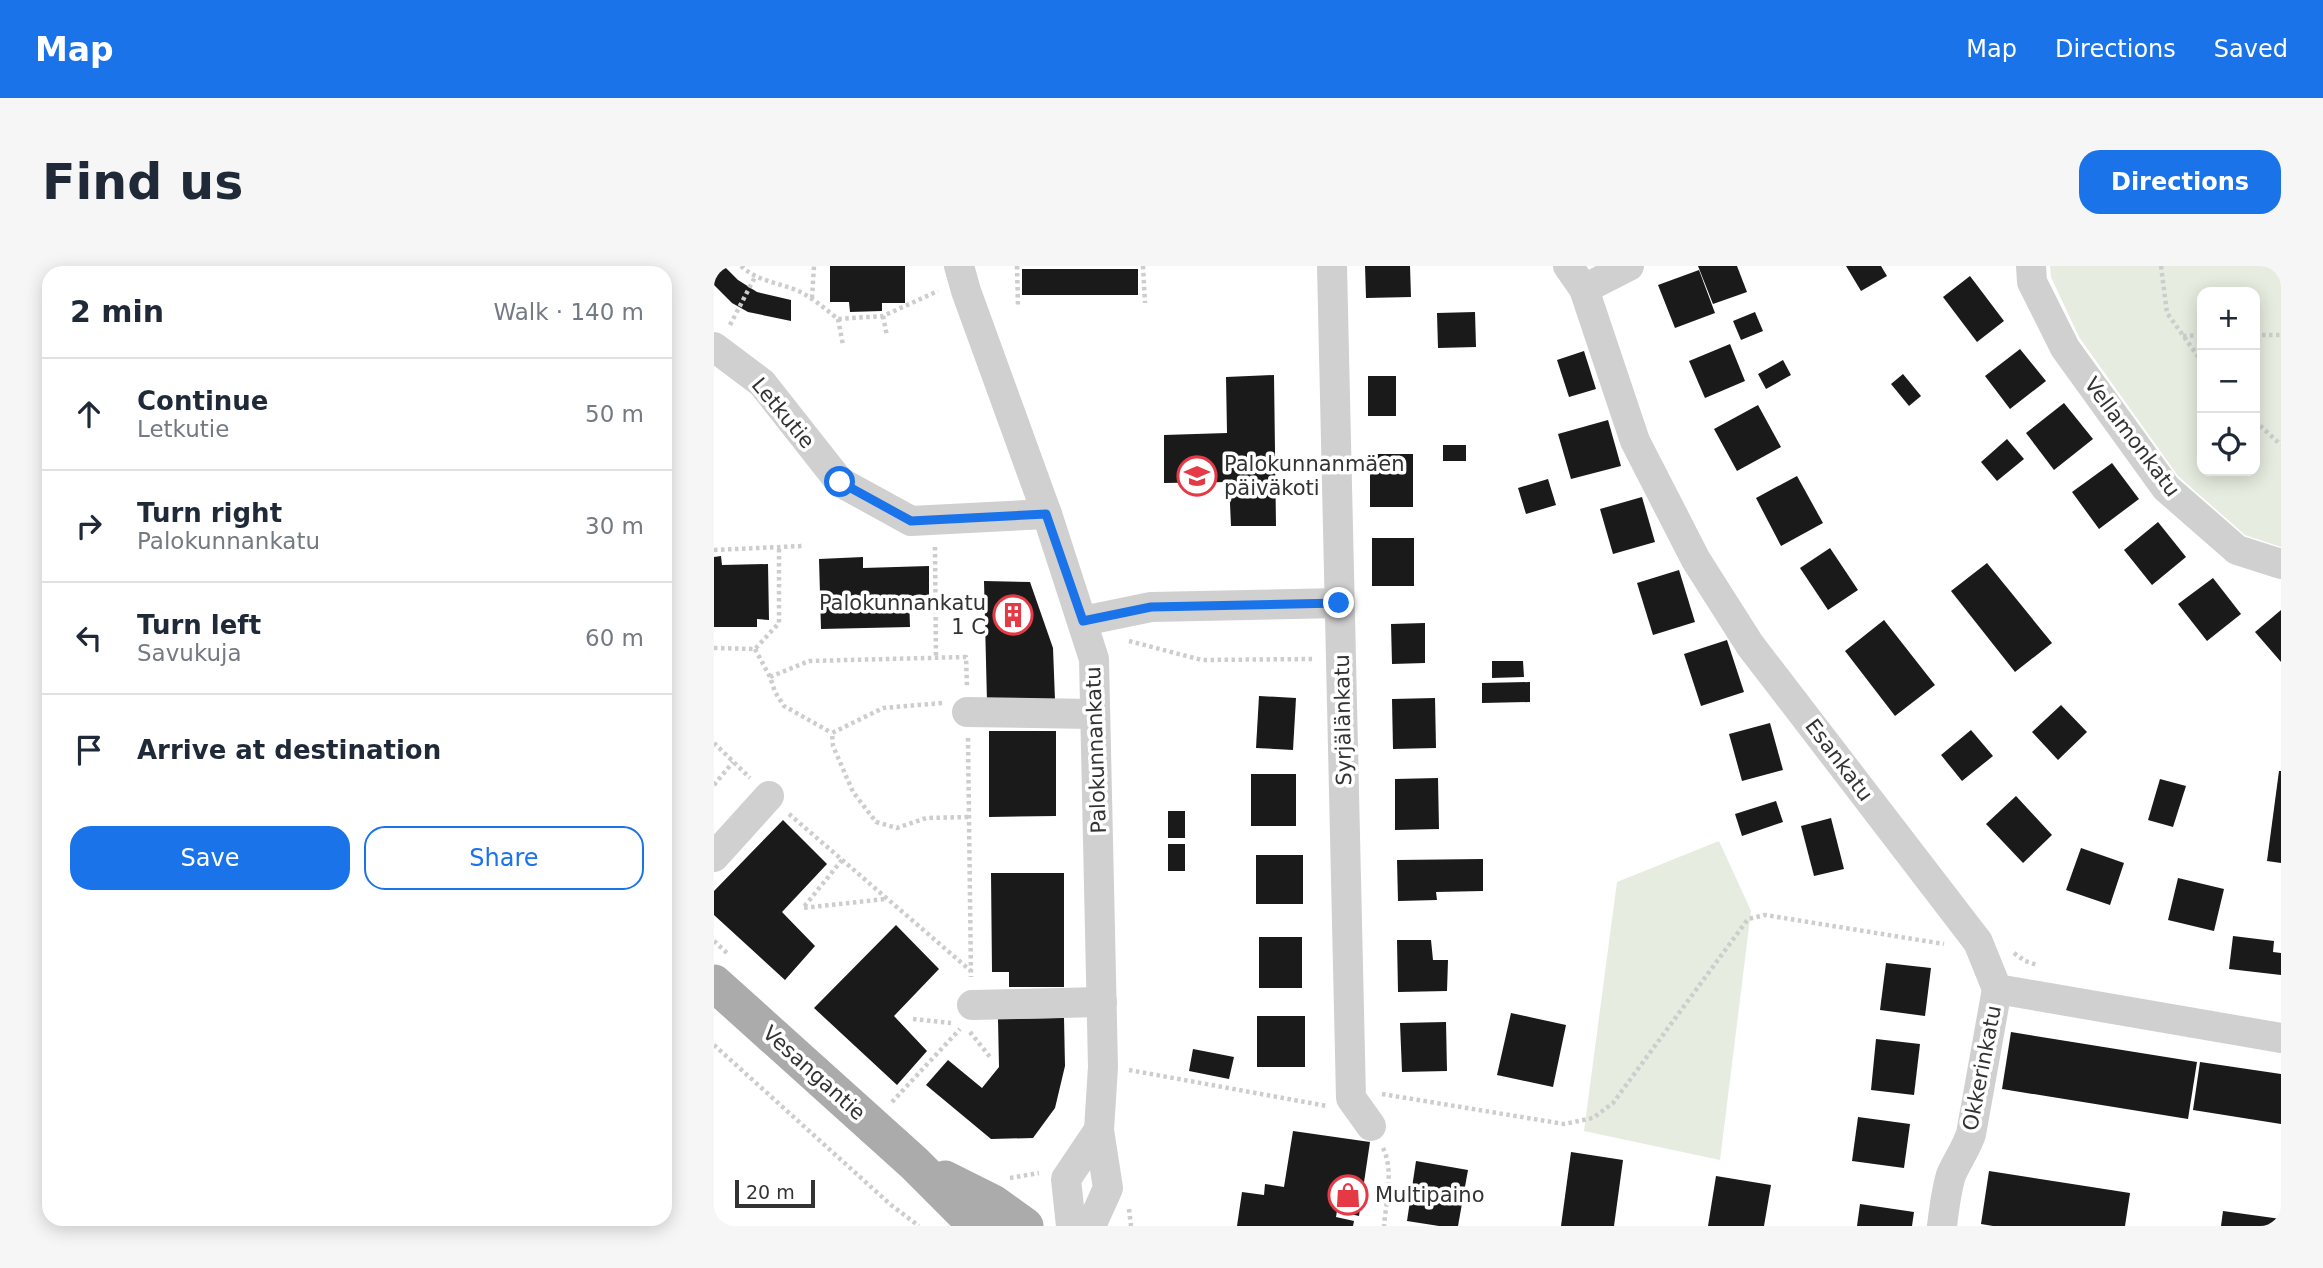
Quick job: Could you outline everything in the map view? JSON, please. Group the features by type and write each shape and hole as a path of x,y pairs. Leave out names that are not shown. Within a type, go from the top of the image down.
{"main road":[{"name":"Vesangantie","path":"724,971 914,1163"},
{"path":"914,1163 976,1226"},
{"path":"914,1163 993,1203 1025,1226"}],"street":[{"name":"Syrjälänkatu","path":"1332,266 1351,1098"},
{"path":"1576,278 1629,266"},
{"name":"Vellamonkatu","path":"2031,266 2032,282 2065,348 2166,488 2237,550 2281,564"},
{"name":"Palokunnankatu","path":"954,276 970,303 1046,514 1094,659 1103,1067 1099,1130 1108,1188"},
{"name":"Esankatu","path":"1576,278 1635,441 1696,560 1751,645 1978,942 1997,989"},
{"name":"Letkutie","path":"720,339 762,383 840,482 911,521 1046,514"},
{"path":"1083,621 1151,607 1339,603"},
{"path":"967,707 1095,714"},
{"path":"714,857 769,796"},
{"path":"1997,989 2281,1038"},
{"name":"Okkerinkatu","path":"1942,1226 1947,1191 1970,1134 1997,989"},
{"path":"968,1015 1101,1002"},
{"path":"1351,1098 1371,1126"},
{"path":"1071,1226 1066,1179 1099,1130"},
{"path":"1091,1226 1108,1188"}],"path":[{"path":"741,266 755,276 812,298 838,319 842,345"},
{"path":"812,298 814,266"},
{"path":"1017,266 1018,307"},
{"path":"1143,266 1145,303"},
{"path":"2161,266 2167,313 2197,356"},
{"path":"720,339 755,276"},
{"path":"838,319 883,316 954,276"},
{"path":"883,316 887,336"},
{"path":"2182,336 2197,335"},
{"path":"2260,335 2281,335"},
{"path":"2260,426 2281,445"},
{"path":"935,536 936,658"},
{"path":"714,550 802,546"},
{"path":"714,648 755,649 779,623 779,547"},
{"path":"1118,638 1202,660 1341,659"},
{"path":"755,649 775,692 785,706 832,733"},
{"path":"770,677 809,661 966,657 971,972 968,1015 990,1057"},
{"path":"832,733 883,708 967,707"},
{"path":"832,733 833,746 853,792 876,821 897,828 926,818 969,817"},
{"path":"714,743 769,796 971,972"},
{"path":"714,785 733,762"},
{"path":"842,860 803,908 886,899"},
{"path":"1123,1069 1329,1106 1364,1091 1564,1124 1593,1118 1613,1103 1748,919 1765,915 1960,946 1978,942"},
{"path":"714,941 724,971"},
{"path":"913,1019 968,1015"},
{"path":"892,1102 968,1015"},
{"path":"714,1045 891,1205 919,1226"},
{"path":"882,1093 901,1111"},
{"path":"1371,1126 1386,1155 1388,1175 1384,1226"},
{"path":"1000,1179 1039,1173 1066,1179"},
{"path":"1108,1188 1127,1193 1131,1226"}],"shaded area":[{"path":"2050,266 2281,266 2281,547 2245,535 2178,476 2079,337 2051,277"},
{"path":"1719,841 1751,911 1720,1160 1584,1131 1617,882"}],"building":[{"path":"714,266 724,266 738,280 757,292 791,300 791,321 748,312 732,303 714,285"},
{"path":"830,266 905,266 905,303 882,303 882,311 850,312 849,302 830,302"},
{"path":"1365,266 1410,266 1411,297 1366,298"},
{"path":"1698,266 1737,266 1747,292 1713,304"},
{"path":"1846,266 1881,266 1887,276 1861,291"},
{"path":"1022,269 1138,269 1138,295 1022,295"},
{"path":"1699,270 1715,313 1675,328 1658,285"},
{"path":"1970,276 2004,321 1977,342 1943,297"},
{"path":"1475,312 1476,347 1438,348 1437,313"},
{"path":"1755,312 1763,331 1741,340 1733,321"},
{"path":"1730,344 1745,381 1705,398 1689,361"},
{"path":"2020,349 2046,381 2010,409 1985,376"},
{"path":"1584,351 1596,389 1569,397 1557,360"},
{"path":"1783,360 1791,375 1766,389 1758,374"},
{"path":"1903,374 1921,396 1909,406 1891,384"},
{"path":"1274,375 1276,526 1231,526 1229,482 1164,483 1164,435 1227,433 1226,377"},
{"path":"1368,376 1396,376 1396,416 1368,416"},
{"path":"2064,403 2093,439 2054,470 2026,433"},
{"path":"1758,405 1781,447 1737,471 1714,429"},
{"path":"1608,420 1621,466 1571,479 1558,434"},
{"path":"2007,439 2024,459 1997,481 1981,462"},
{"path":"1443,445 1466,445 1466,461 1443,461"},
{"path":"1370,454 1413,454 1413,507 1370,507"},
{"path":"2112,463 2139,499 2099,529 2072,492"},
{"path":"1797,476 1823,523 1781,546 1756,498"},
{"path":"1548,479 1556,505 1526,514 1518,488"},
{"path":"1642,497 1655,542 1613,554 1600,509"},
{"path":"2158,522 2186,557 2152,585 2124,550"},
{"path":"1372,538 1414,538 1414,586 1372,586"},
{"path":"1830,548 1858,590 1828,610 1800,568"},
{"path":"721,556 722,565 768,564 769,620 757,619 757,627 714,627 714,557"},
{"path":"863,557 863,568 929,566 929,595 909,596 910,627 821,629 819,559"},
{"path":"1987,563 2052,643 2015,672 1951,591"},
{"path":"1679,570 1695,622 1653,635 1637,583"},
{"path":"2213,578 2241,614 2207,641 2178,604"},
{"name":"Palokunnankatu 1 C","path":"984,581 1030,582 1053,648 1055,700 987,702"},
{"path":"2281,610 2281,662 2255,632"},
{"path":"1884,620 1935,685 1895,716 1845,651"},
{"path":"1425,623 1425,663 1392,664 1391,624"},
{"path":"1727,640 1744,692 1701,706 1684,654"},
{"path":"1492,661 1523,661 1524,677 1492,678"},
{"path":"1530,682 1530,702 1482,703 1482,683"},
{"path":"1259,696 1296,698 1293,750 1256,748"},
{"path":"1435,698 1436,748 1393,749 1392,699"},
{"path":"2061,705 2087,732 2058,760 2032,732"},
{"path":"1770,723 1783,770 1742,781 1729,734"},
{"path":"1971,730 1993,756 1962,781 1941,755"},
{"path":"989,731 1056,731 1056,816 989,817"},
{"path":"2281,771 2281,863 2267,861"},
{"path":"1251,774 1296,774 1296,826 1251,826"},
{"path":"1438,778 1439,829 1395,830 1395,779"},
{"path":"2160,779 2186,786 2173,827 2148,820"},
{"path":"2016,796 2052,835 2023,863 1986,824"},
{"path":"1776,801 1783,822 1742,836 1735,814"},
{"path":"1168,811 1185,811 1185,838 1168,838"},
{"path":"1831,818 1844,869 1814,876 1801,826"},
{"path":"783,820 827,864 782,912 815,946 785,980 714,915 714,891"},
{"path":"1168,844 1185,844 1185,871 1168,871"},
{"path":"2081,848 2124,863 2110,905 2066,890"},
{"path":"1256,855 1303,855 1303,904 1256,904"},
{"path":"1483,859 1483,891 1436,892 1437,900 1398,901 1397,860"},
{"path":"991,873 1064,873 1064,987 1009,987 1009,972 992,972"},
{"path":"2178,878 2224,889 2214,931 2168,920"},
{"path":"896,925 939,969 894,1016 927,1051 897,1085 814,1008"},
{"path":"2233,936 2274,941 2273,952 2281,953 2281,975 2229,969"},
{"path":"1259,937 1302,937 1302,988 1259,988"},
{"path":"1397,940 1431,940 1433,960 1448,960 1447,991 1398,992"},
{"path":"1886,963 1931,968 1925,1016 1880,1010"},
{"path":"1511,1013 1566,1025 1553,1087 1497,1075"},
{"path":"1257,1016 1305,1016 1305,1067 1257,1067"},
{"path":"1064,1018 1065,1066 1055,1108 1033,1138 991,1139 926,1085 948,1060 982,1088 999,1067 998,1019"},
{"path":"1446,1022 1447,1071 1402,1072 1400,1023"},
{"path":"2011,1032 2197,1062 2188,1119 2002,1089"},
{"path":"1876,1039 1920,1044 1914,1095 1871,1090"},
{"path":"1193,1049 1234,1057 1229,1079 1189,1071"},
{"path":"2200,1062 2281,1074 2281,1124 2193,1110"},
{"path":"1858,1117 1910,1124 1904,1168 1852,1161"},
{"path":"1293,1131 1370,1142 1359,1216 1337,1211 1336,1217 1354,1221 1353,1226 1237,1226 1242,1192 1264,1195 1265,1184 1284,1187"},
{"path":"1571,1152 1623,1160 1614,1226 1561,1226"},
{"path":"1416,1161 1468,1170 1458,1226 1407,1221"},
{"path":"1989,1171 2130,1193 2125,1226 1981,1224"},
{"path":"1716,1176 1771,1185 1764,1226 1708,1226"},
{"path":"1860,1204 1914,1212 1912,1226 1857,1226"},
{"path":"2223,1211 2281,1219 2281,1226 2221,1226"}],"place":[{"name":"Palokunnanmäen päiväkoti","path":"1197,476"},
{"name":"Palokunnankatu 1 C","path":"1013,615"},
{"name":"Multipaino","path":"1348,1195"}],"route":[{"path":"840,482 911,521 1046,514 1083,621 1151,607 1339,603"}]}
